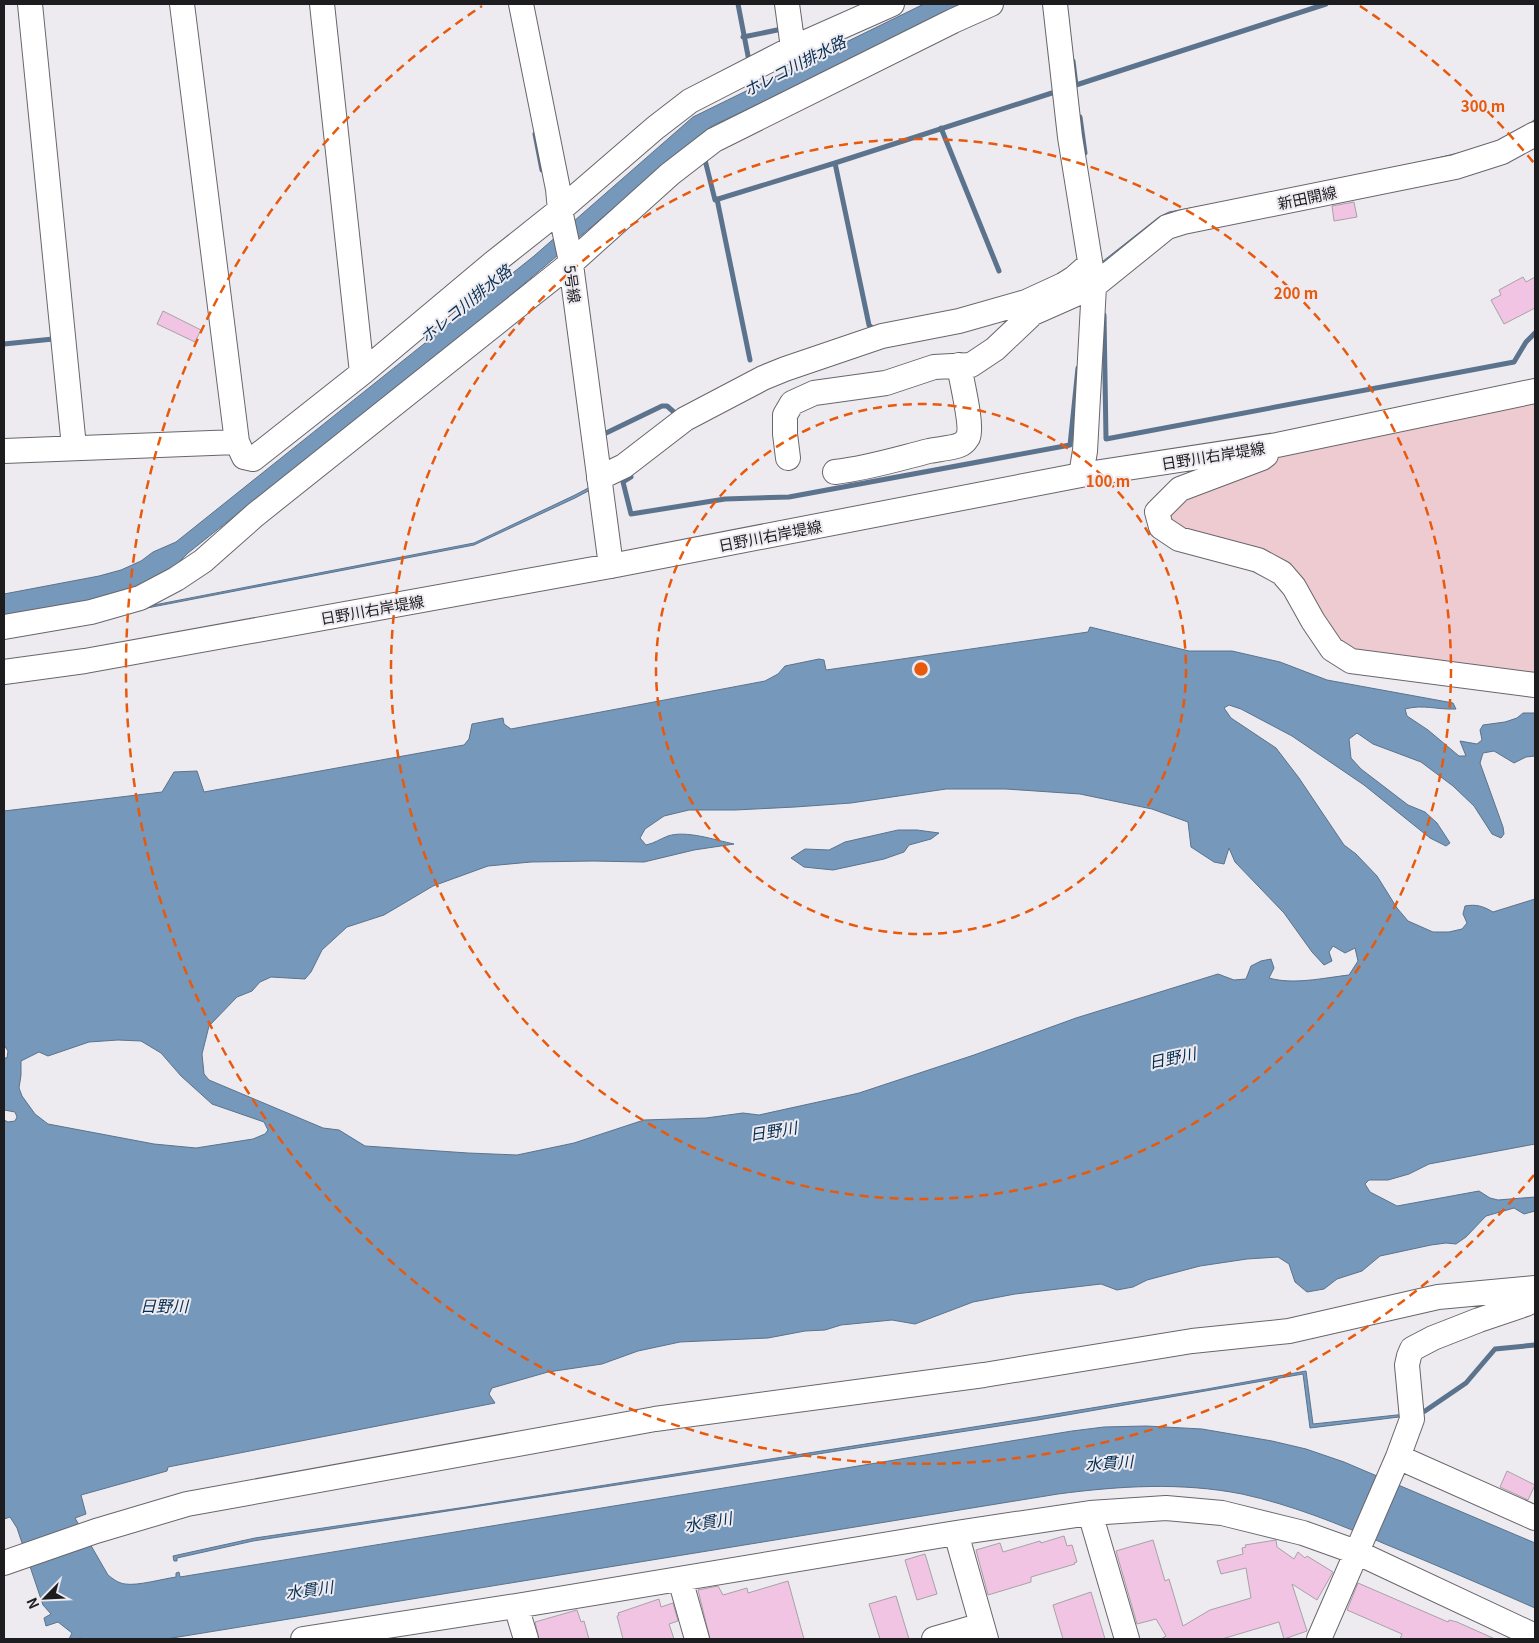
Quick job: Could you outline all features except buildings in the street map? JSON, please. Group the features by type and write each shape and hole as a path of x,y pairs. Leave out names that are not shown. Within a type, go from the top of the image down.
{"street":[{"path":"30,4 74,447"},
{"path":"182,4 238,442 244,457 253,459 362,373 492,264 561,215 655,128 690,101 793,48 892,4"},
{"path":"322,4 362,373"},
{"name":"5号線","path":"521,4 558,188 570,260 610,566"},
{"path":"787,4 793,48"},
{"path":"4,627 99,610 140,598 176,579 203,561 255,516 570,260 670,174 714,140 965,9 991,4"},
{"path":"1055,4 1070,138 1092,275 1085,451 1082,475"},
{"name":"新田開線","path":"1092,275 1168,227 1183,222 1455,167 1502,152 1535,134"},
{"path":"788,458 785,416 792,403 814,393 886,383 934,367 971,365 995,349 1033,314 1092,275"},
{"path":"599,478 624,466 684,419 763,378 882,336 959,321 1026,302 1074,278 1092,275"},
{"path":"835,472 882,464 927,451 962,444 968,437 969,432 959,365"},
{"name":"日野川右岸堤線","path":"4,672 85,661 610,566 1082,475 1277,444 1535,391"},
{"path":"4,451 238,442"},
{"path":"1277,444 1262,458 1180,490 1157,512 1161,527 1178,539 1258,560 1282,573 1294,587 1313,621 1332,648 1351,661 1535,685"},
{"path":"10,1561 96,1531 187,1504 655,1420 984,1375 1192,1342 1289,1331 1438,1297 1535,1288"},
{"path":"1319,1639 1394,1466 1412,1419 1407,1365 1412,1349 1433,1338 1535,1299"},
{"path":"1394,1466 1535,1518"},
{"path":"304,1639 363,1634 516,1606 956,1533 1090,1513 1166,1508 1222,1513 1358,1549 1535,1636"},
{"path":"1090,1513 1127,1639"},
{"path":"934,1639 984,1632 956,1533"},
{"path":"680,1579 697,1639"},
{"path":"516,1606 526,1639"}],"shaded area":[{"path":"1535,402 1535,680 1345,652 1296,582 1171,529 1165,510 1284,450"}],"water":[{"path":"924,4 970,4 712,126 480,321 188,553 163,578 147,588 4,621 4,594 121,570 141,561 153,552 176,542 534,256 693,117"},
{"path":"1535,119 1535,122 1527,128 1488,148 1336,184 1176,213 1158,221 1079,285 1064,293 1028,309 983,322 886,342 838,360 785,376 685,426 628,470 575,498 474,545 121,613 117,610 119,608 123,611 474,543 575,495 626,468 685,423 763,382 785,373 835,359 886,339 1000,315 1062,291 1079,280 1159,217 1169,212 1344,180 1488,146 1527,126"},
{"name":"日野川","path":"1090,627 1189,651 1232,651 1280,662 1327,680 1453,703 1456,709 1418,707 1405,709 1407,716 1428,730 1459,756 1466,756 1460,741 1477,744 1482,740 1480,730 1483,725 1505,722 1517,718 1523,713 1535,713 1535,756 1526,757 1514,763 1494,751 1483,753 1480,763 1503,827 1504,834 1501,838 1492,834 1474,806 1453,786 1421,762 1373,744 1357,733 1349,739 1351,758 1361,769 1408,805 1425,812 1437,823 1450,843 1446,846 1430,838 1364,785 1292,736 1241,709 1229,705 1224,708 1231,718 1276,748 1299,778 1344,845 1356,854 1377,876 1397,908 1408,921 1433,932 1449,932 1462,929 1467,923 1463,914 1465,906 1479,906 1493,912 1535,899 1535,1144 1429,1164 1409,1174 1388,1180 1369,1180 1365,1184 1370,1192 1397,1206 1479,1191 1490,1198 1498,1200 1535,1197 1535,1211 1524,1214 1514,1208 1486,1216 1466,1237 1456,1244 1431,1245 1380,1256 1362,1271 1337,1279 1324,1289 1307,1292 1295,1282 1289,1264 1278,1257 1247,1259 1200,1266 1147,1280 1133,1287 1117,1290 1101,1284 1015,1294 973,1302 915,1324 892,1320 841,1325 825,1330 805,1331 768,1338 680,1342 638,1351 602,1364 548,1372 492,1388 489,1394 495,1403 168,1467 167,1471 81,1495 86,1514 75,1518 108,1575 122,1583 136,1584 176,1577 176,1573 179,1572 180,1577 1072,1431 1104,1427 1146,1426 1202,1429 1272,1441 1306,1449 1344,1462 1535,1543 1535,1608 1350,1529 1279,1504 1219,1490 1150,1486 1058,1494 166,1639 69,1639 72,1633 58,1622 46,1626 44,1618 51,1614 43,1605 17,1528 10,1517 4,1519 4,1120 8,1122 15,1121 17,1117 15,1112 4,1110 4,1058 7,1058 8,1051 4,1045 4,811 162,792 174,772 197,771 204,792 464,745 469,739 472,724 503,718 504,724 511,729 765,681 778,674 785,666 819,659 824,660 826,670 1088,632","holes":["946,789 1006,789 1080,794 1152,809 1188,822 1191,847 1214,862 1224,864 1229,848 1235,862 1284,913 1312,952 1324,965 1332,961 1329,952 1333,946 1345,953 1355,948 1358,961 1349,975 1298,981 1269,978 1274,968 1271,959 1261,961 1251,966 1246,979 1234,980 1218,974 1076,1018 974,1055 859,1093 759,1115 743,1113 706,1118 644,1120 574,1143 517,1155 365,1146 339,1130 323,1128 209,1080 204,1074 202,1054 209,1026 237,997 252,991 260,982 271,977 305,979 311,972 322,950 347,927 384,915 433,886 488,866 531,862 644,862 694,850 734,844 701,836 683,834 668,836 646,845 640,838 645,829 664,816 689,810 735,810 851,803","141,1041 161,1053 181,1076 212,1104 264,1122 268,1130 265,1134 253,1139 196,1148 154,1144 48,1124 35,1114 22,1096 19,1088 21,1061 39,1052 48,1056 89,1042"]},
{"path":"898,830 939,833 931,839 909,845 904,852 884,859 833,870 804,867 791,858 805,849 829,850 845,842"},
{"path":"1306,1371 1313,1424 1406,1414 1407,1416 1310,1428 1303,1374 1038,1420 253,1541 177,1558 177,1561 174,1561 173,1556 255,1538 466,1507 1037,1417"}],"waterway":[{"path":"738,4 749,61"},
{"path":"1073,86 1326,4"},
{"path":"743,37 782,29"},
{"path":"1073,61 1076,85"},
{"path":"704,156 715,200 1055,92"},
{"path":"1080,117 1085,153"},
{"path":"941,128 999,271"},
{"path":"535,134 542,170"},
{"path":"835,163 869,325 875,331"},
{"path":"717,199 750,360"},
{"path":"1104,315 1106,439 1514,362 1526,342 1535,333"},
{"path":"4,344 53,339"},
{"path":"630,474 631,477 623,482 631,514 725,499 789,497 1070,445 1078,368"},
{"path":"602,435 662,406 667,406 675,413"},
{"path":"1425,1411 1466,1383 1495,1349 1535,1345"}],"water label":[{"name":"ホレコ川排水路","path":"794,65"},
{"name":"ホレコ川排水路","path":"465,303"},
{"name":"水貫川","path":"1109,1462"},
{"name":"水貫川","path":"708,1521"},
{"name":"水貫川","path":"309,1589"}]}
